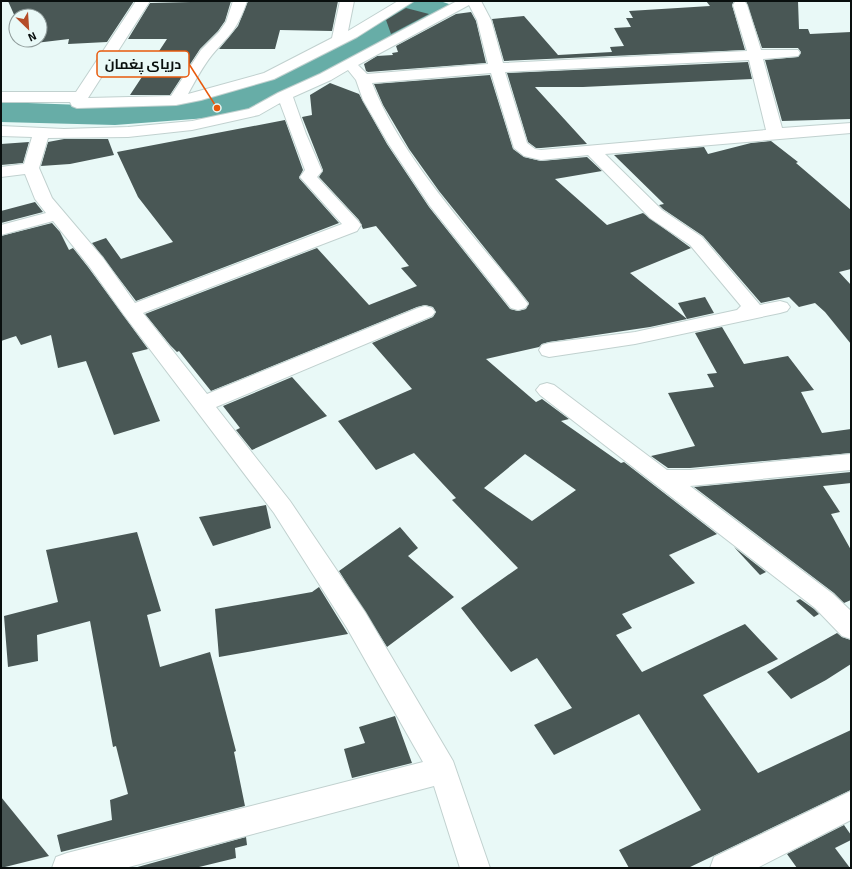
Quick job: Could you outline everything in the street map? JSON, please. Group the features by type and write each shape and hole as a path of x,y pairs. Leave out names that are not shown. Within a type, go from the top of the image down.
{"street":[{"path":"144,1 77,103 196,98 269,76 339,40 407,1"},
{"path":"176,100 206,53 227,31 233,22 240,1"},
{"path":"339,40 347,1"},
{"path":"1,131 56,134 145,130 208,123 256,112 285,96 326,78 350,63 467,1"},
{"path":"474,1 484,20 520,145 530,153 541,155 591,149 851,128"},
{"path":"740,5 755,55 775,133"},
{"path":"363,78 497,68 793,53"},
{"path":"350,63 363,78 371,100 405,156 439,206 518,304"},
{"path":"131,311 351,227 352,225 308,177 314,171 298,134 285,96"},
{"path":"1,97 80,97"},
{"path":"41,133 30,168 44,199 96,262 131,311 282,507 356,620 443,770 475,868"},
{"path":"591,149 656,214 696,241 752,307 743,315"},
{"path":"1,172 30,168"},
{"path":"1,230 57,215"},
{"path":"549,350 635,338 780,307"},
{"path":"203,404 425,312"},
{"path":"547,390 824,601 851,628"},
{"path":"662,478 690,478 851,462"},
{"path":"67,868 443,770"},
{"path":"725,868 851,805"}],"water":[{"path":"411,1 440,1 452,5 383,40 310,81 249,110 220,117 115,125 1,122 1,102 109,106 175,104 229,92 276,78"}],"building":[{"path":"8,1 134,1 107,42 68,44 69,39 48,42 48,8 11,8"},
{"path":"231,1 225,21 218,31 200,49 170,95 130,95 167,39 128,39 150,3"},
{"path":"248,1 338,1 332,31 280,30 275,49 219,49 238,26"},
{"path":"706,1 734,1 732,5 745,50 504,61 492,19 524,16 558,55 612,52 610,47 624,46 614,28 631,27 626,18 633,18 629,11 710,6"},
{"path":"746,1 798,1 799,29 808,29 810,34 851,32 851,119 782,121 765,60 798,57 801,52 798,48 762,48"},
{"path":"406,8 429,14 391,34 386,20"},
{"path":"471,12 476,21 486,63 366,71 364,64 377,56 393,55 392,53 398,52 396,46 456,14"},
{"path":"748,62 752,79 583,87 535,87 587,144 541,148 536,148 528,142 507,73"},
{"path":"490,75 513,149 524,157 541,161 587,157 602,171 555,179 607,225 643,213 691,248 630,273 687,319 650,327 549,342 542,344 539,347 486,359 536,402 542,399 569,419 561,421 621,463 624,462 717,534 669,555 695,583 622,614 632,628 616,635 642,672 745,624 778,659 703,695 758,773 851,730 851,790 688,868 629,868 619,850 701,810 639,714 554,755 534,725 572,708 537,658 511,672 461,608 518,568 452,500 456,498 414,453 376,470 338,421 412,389 372,343 433,317 436,312 433,307 425,305 417,307 211,391 179,351 177,352 170,345 145,314 317,248 369,305 417,286 401,268 409,266 376,226 363,229 359,220 319,177 323,170 302,117 312,115 310,95 330,83 359,94 387,144 429,207 510,309 518,311 526,309 529,303 439,191 409,149 383,105 374,84","holes":["525,454 576,490 532,521 484,488"]},
{"path":"285,120 303,170 299,178 339,223 136,301 92,243 106,238 121,259 173,242 138,197 117,152"},
{"path":"64,139 108,139 114,155 70,164 41,166 48,142"},
{"path":"771,141 798,162 796,163 851,210 851,269 839,272 851,285 851,344 825,312 815,303 799,307 789,297 761,303 703,236 663,209 659,205 664,204 614,155 704,147 708,154 751,143"},
{"path":"29,142 23,163 1,165 1,144"},
{"path":"35,202 43,212 1,223 1,211"},
{"path":"52,223 60,232 69,250 73,248 148,349 132,353 160,421 114,435 86,361 58,368 51,335 21,345 16,336 1,341 1,236"},
{"path":"705,297 714,313 687,319 678,303"},
{"path":"722,327 744,364 788,356 814,390 801,392 822,433 851,429 851,453 690,468 668,468 651,456 695,446 668,393 714,387 707,374 717,373 695,333"},
{"path":"292,377 327,416 252,450 236,430 240,428 223,406"},
{"path":"851,472 851,483 823,486 840,512 831,514 851,550 851,600 844,603 834,593 694,487"},
{"path":"266,505 271,528 213,546 199,517"},
{"path":"400,527 418,548 408,556 454,597 387,647 339,571"},
{"path":"137,532 161,611 147,615 160,667 210,652 236,751 234,752 245,806 61,852 57,835 112,820 110,800 128,794 116,746 113,747 90,621 37,635 38,661 8,667 4,616 58,602 46,550"},
{"path":"734,547 766,572 760,575"},
{"path":"319,587 348,634 219,657 215,609 312,592"},
{"path":"800,599 819,614 814,617 796,601"},
{"path":"837,633 842,637 851,640 851,664 826,680 791,699 767,672"},
{"path":"395,716 412,763 352,778 344,749 365,743 359,727"},
{"path":"1,797 49,856 1,868"},
{"path":"844,825 851,835 851,840 835,848 850,868 797,868 787,854"},
{"path":"246,837 247,845 235,848 236,858 195,868 134,868"}],"place":[{"name":"دریای پغمان","path":"217,108"}]}
